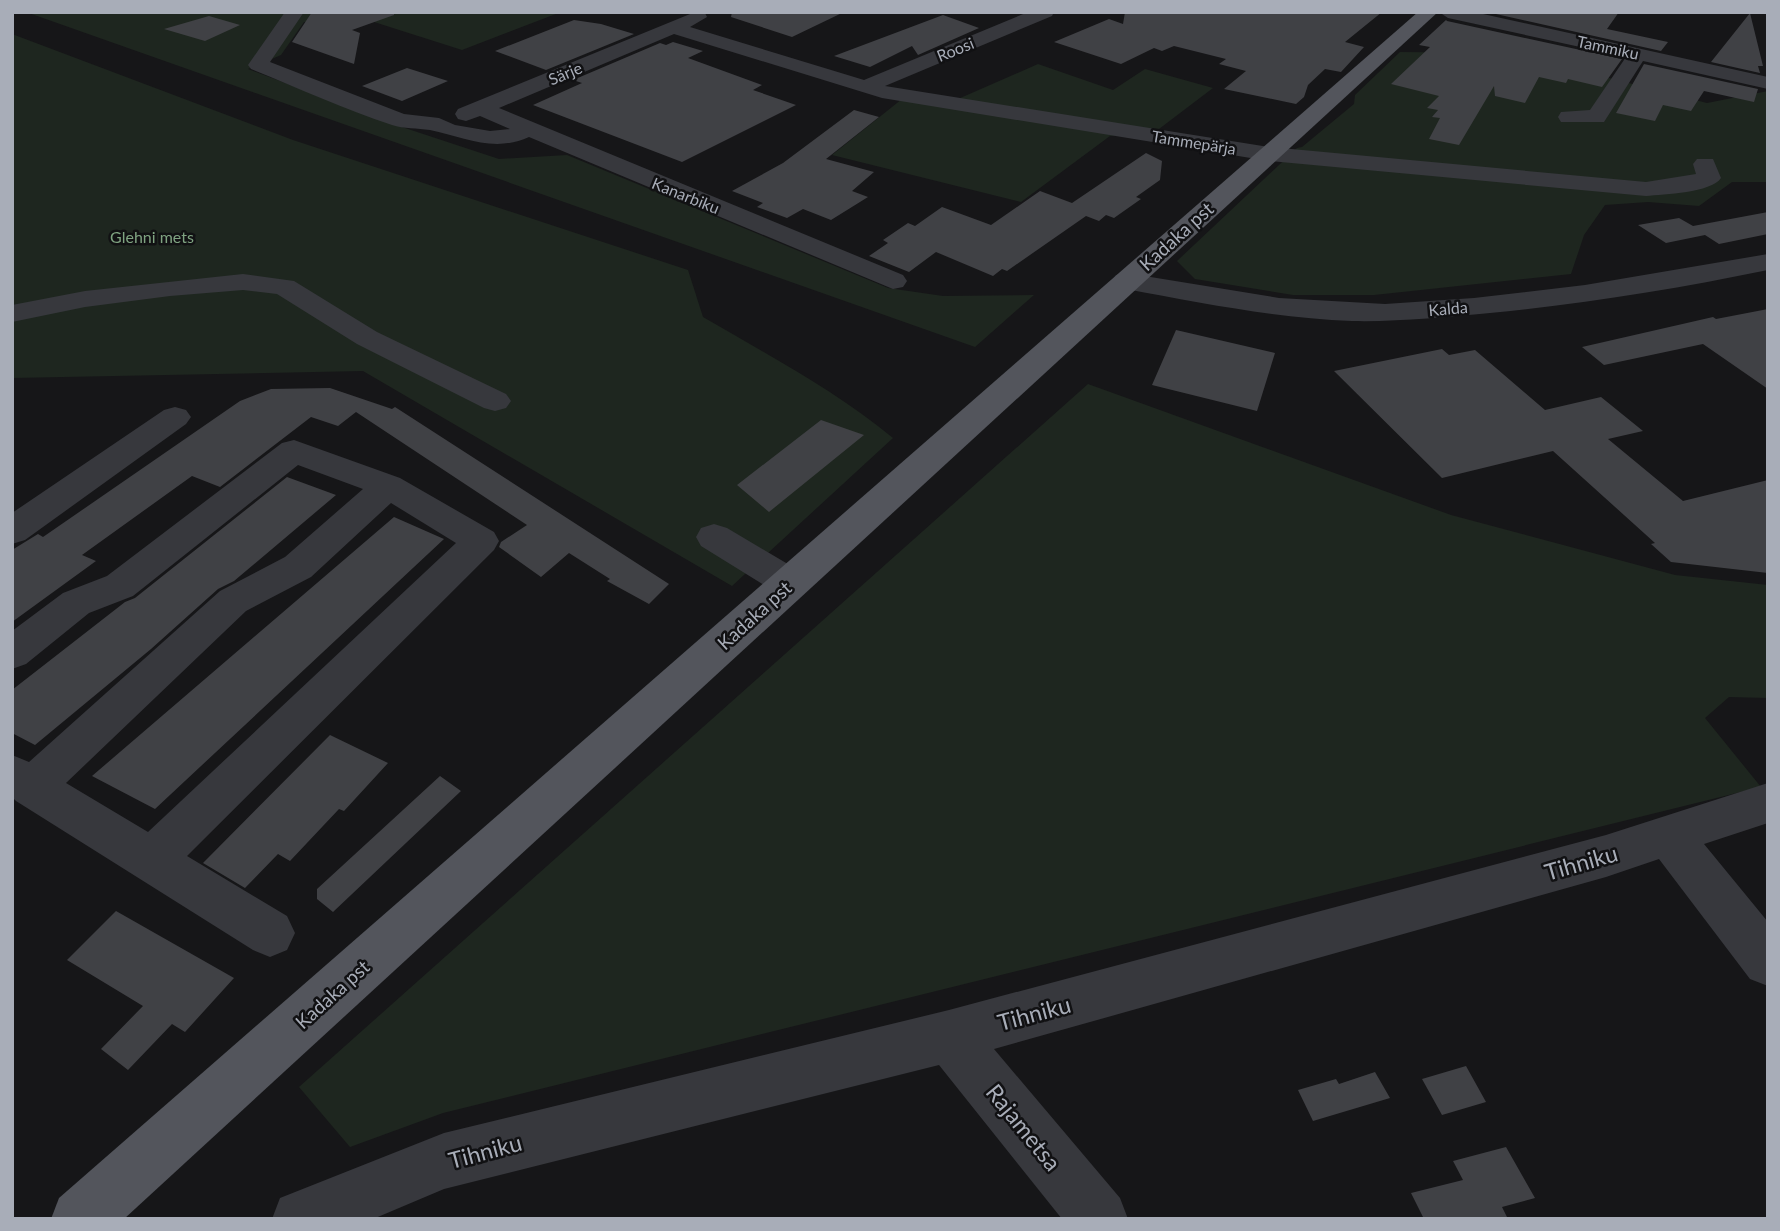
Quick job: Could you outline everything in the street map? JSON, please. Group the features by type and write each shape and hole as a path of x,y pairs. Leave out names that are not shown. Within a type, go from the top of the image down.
{"main road":[{"name":"Kadaka pst","path":"80,1219 1429,12"}],"street":[{"path":"295,12 257,65 386,116 429,129 490,138 510,137 527,130"},
{"name":"Särje","path":"429,129 709,12"},
{"name":"Roosi","path":"865,87 1045,12"},
{"name":"Tammiku","path":"1448,12 1768,83"},
{"name":"Tammepärja","path":"674,28 895,94 1269,154 1600,187 1646,189 1689,184 1709,178 1705,164"},
{"path":"1569,117 1596,117 1638,54"},
{"name":"Kanarbiku","path":"480,108 527,130 893,281"},
{"name":"Kalda","path":"1126,281 1259,305 1334,312 1421,311 1534,301 1696,277 1768,262"},
{"path":"12,314 85,299 170,288 243,282 284,287 367,338 495,401"},
{"path":"12,531 175,417"},
{"path":"12,653 76,603 120,586 294,451 388,486 481,541 151,860"},
{"path":"270,933 22,780 233,601 299,567 388,486"},
{"path":"714,537 790,583"},
{"name":"Tihniku","path":"302,1219 444,1161 949,1036 1606,856 1768,803"},
{"path":"1669,836 1768,961"},
{"name":"Rajametsa","path":"949,1036 1099,1219"}],"green space":[{"path":"26,12 561,12 462,50 371,21 304,22 281,55 248,69 405,128 499,159 567,155 888,288 943,296 1034,295 975,347"},
{"name":"Glehni mets","path":"12,34 293,140 688,270 703,317 825,389 893,438 732,586 363,371 12,378"},
{"path":"1400,52 1511,53 1707,103 1768,91 1768,182 1732,182 1699,206 1648,202 1605,205 1584,235 1571,274 1374,295 1293,295 1195,279 1177,261 1297,148 1302,147 1354,104 1355,95"},
{"path":"1038,64 1113,90 1145,69 1213,88 1159,129 1110,136 1021,202 832,155 902,99 942,106"},
{"path":"1088,384 1451,515 1675,575 1768,585 1768,698 1729,697 1705,718 1761,787 443,1113 350,1147 299,1087"}],"building":[{"path":"312,12 394,12 394,15 352,30 360,33 354,64 292,42"},
{"path":"732,12 844,12 792,37 731,17"},
{"path":"1125,12 1382,12 1345,42 1364,47 1341,72 1325,69 1308,85 1304,97 1296,104 1224,89 1246,71 1219,64 1226,59 1174,46 1162,51 1154,48 1121,64 1054,42 1109,19 1123,24"},
{"path":"1487,12 1619,12 1607,29 1668,42 1661,51"},
{"path":"1750,13 1763,66 1758,66 1760,73 1711,62"},
{"path":"943,15 979,28 918,55 912,46 870,67 834,56"},
{"path":"209,16 240,25 205,41 164,29"},
{"path":"574,20 601,24 634,34 546,70 495,51"},
{"path":"1446,20 1622,59 1602,87 1568,79 1566,83 1539,77 1525,103 1495,96 1494,86 1459,145 1429,139 1440,118 1432,117 1438,110 1427,108 1439,96 1391,84 1430,47 1419,45"},
{"path":"673,42 703,51 688,58 762,85 753,90 796,105 682,162 533,105 582,83 573,80 660,43 666,45"},
{"path":"1644,64 1758,89 1754,102 1704,91 1691,111 1663,105 1655,121 1616,113"},
{"path":"407,68 448,81 402,101 362,86"},
{"path":"854,110 879,117 826,159 874,172 852,191 868,197 831,220 803,209 787,218 757,207 763,203 732,191 783,163"},
{"path":"1146,153 1162,161 1160,180 1136,197 1141,199 1114,218 1106,215 1099,221 1086,216 1007,271 1002,269 993,276 936,252 909,272 869,256 888,243 883,240 908,223 915,226 942,207 991,225 1040,191 1072,203"},
{"path":"1768,212 1768,234 1719,244 1705,235 1666,243 1638,225 1679,218 1693,226"},
{"path":"1768,309 1768,389 1703,344 1604,365 1582,347 1713,317 1716,319"},
{"path":"1176,330 1275,353 1257,411 1152,385"},
{"path":"1442,349 1449,355 1475,350 1545,410 1601,397 1643,431 1608,439 1683,501 1768,480 1768,573 1671,562 1651,544 1655,543 1553,451 1442,478 1334,371"},
{"path":"330,388 392,409 395,407 669,584 649,604 607,581 610,579 569,553 541,577 499,547 501,542 527,525 356,412 338,426 311,417 220,487 192,476 82,555 96,561 12,622 12,550 38,534 43,537 240,401 271,389"},
{"path":"821,420 864,435 769,512 737,485"},
{"path":"287,477 336,495 234,581 218,589 151,649 35,745 12,733 12,690 125,602 135,598"},
{"path":"394,517 444,539 155,809 92,776"},
{"path":"330,735 388,763 344,811 339,809 290,861 278,854 245,888 203,863"},
{"path":"440,776 461,791 333,912 317,899 317,889"},
{"path":"116,911 234,978 185,1032 172,1024 128,1070 101,1049 143,1006 67,960"},
{"path":"1466,1066 1486,1102 1442,1115 1422,1079"},
{"path":"1375,1072 1390,1098 1313,1121 1298,1090 1336,1079 1339,1084"},
{"path":"1506,1147 1535,1198 1502,1207 1508,1219 1424,1219 1411,1193 1463,1180 1453,1161"}]}
